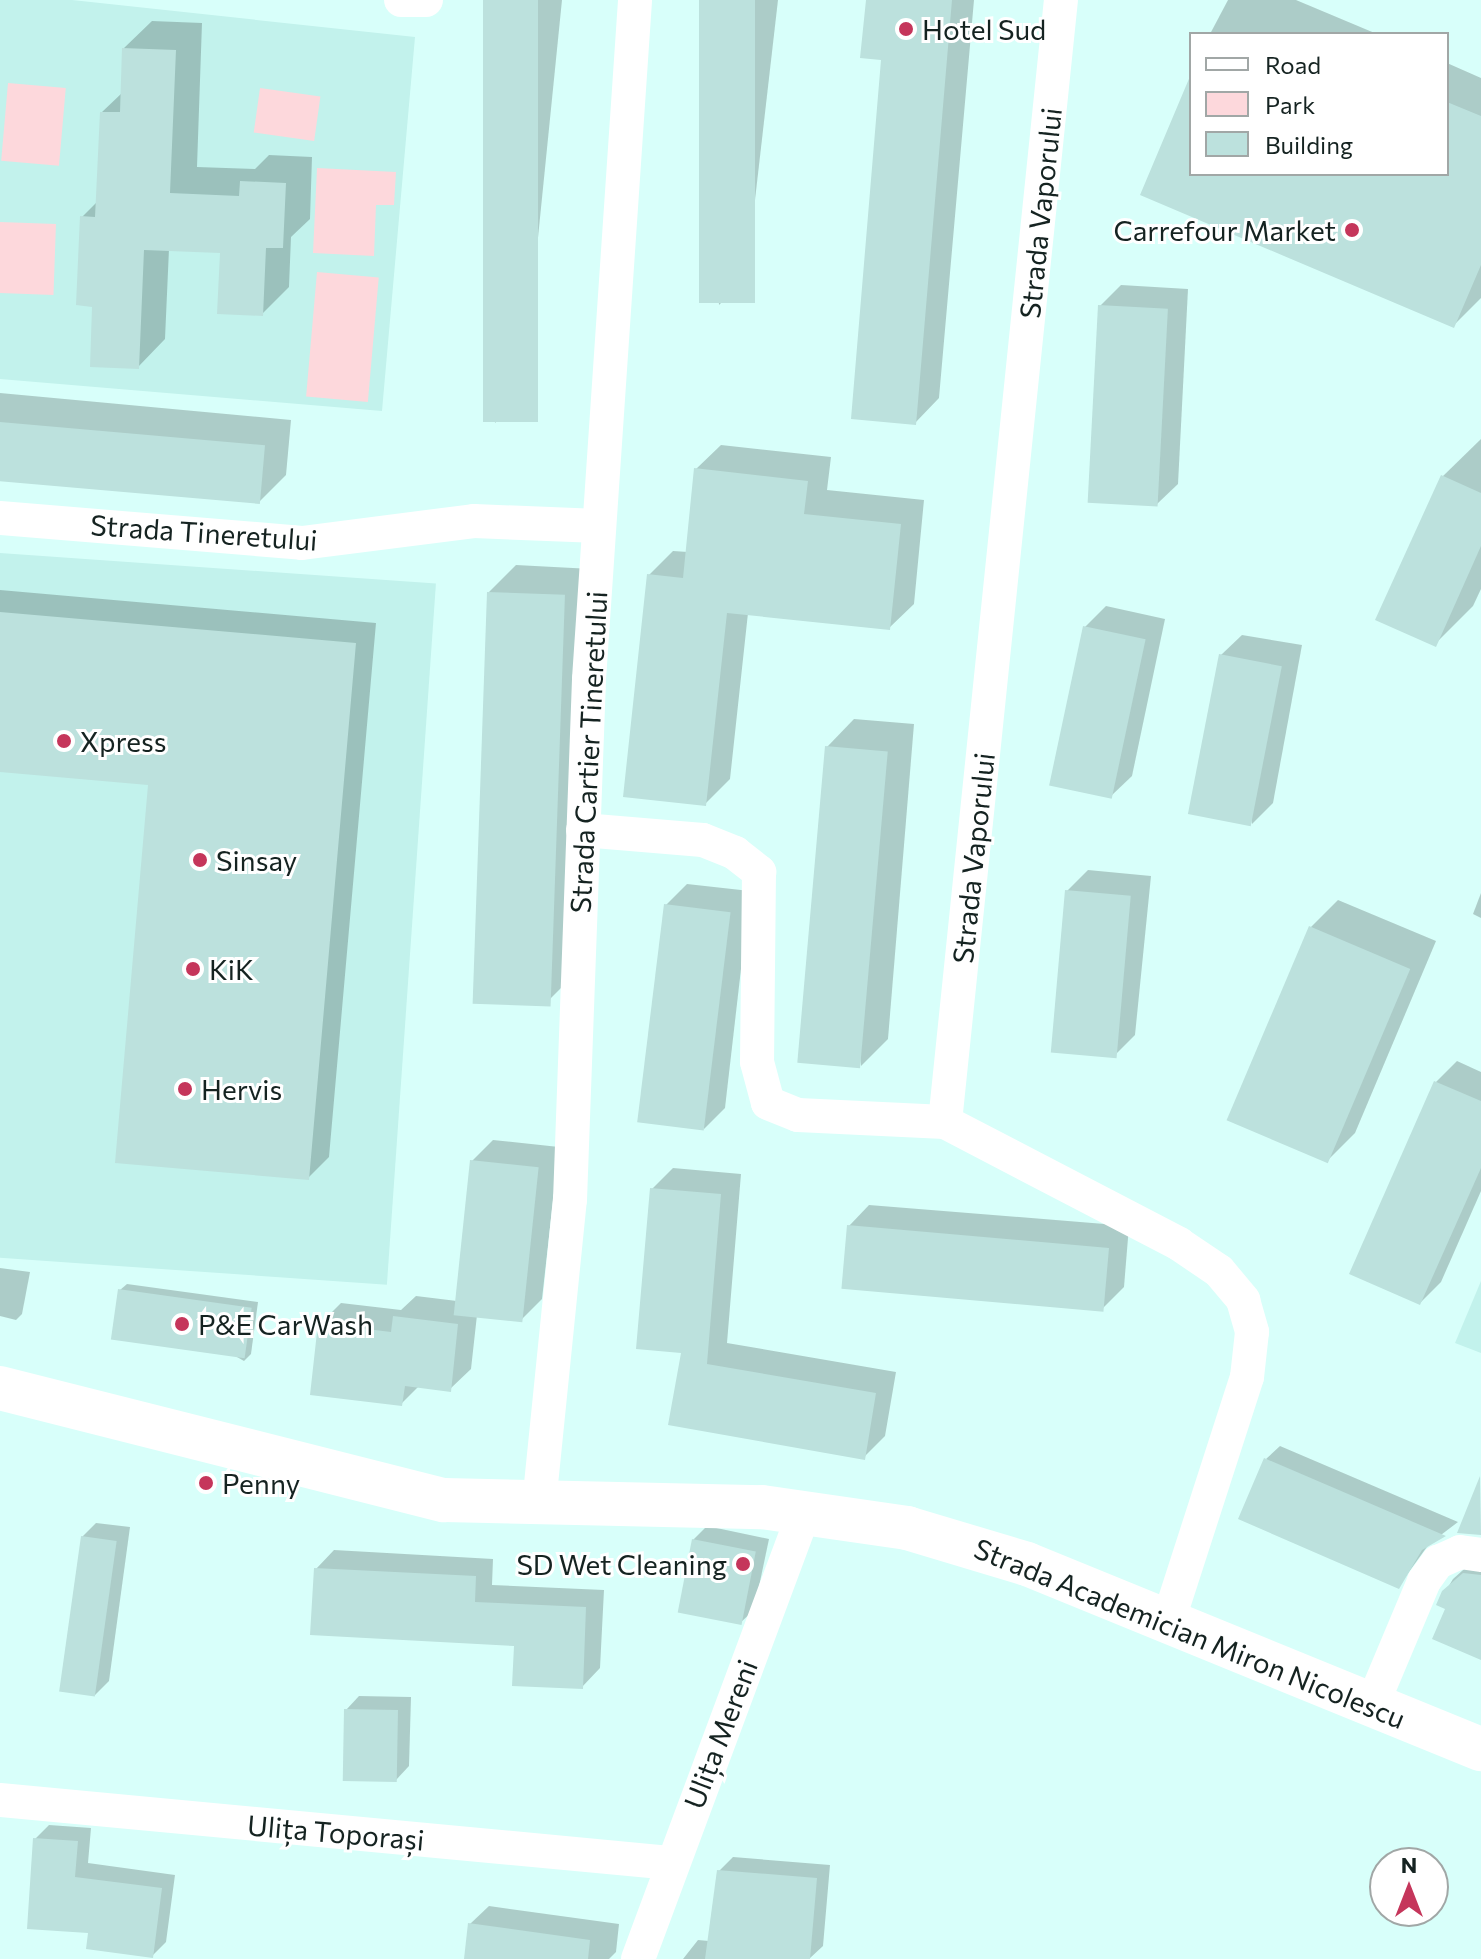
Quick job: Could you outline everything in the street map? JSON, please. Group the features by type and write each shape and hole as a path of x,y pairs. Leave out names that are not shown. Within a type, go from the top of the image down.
{"street":[{"path":"401,0 426,0"},
{"name":"Strada Cartier Tineretului","path":"539,1504 570,1200 583,830 599,526 635,0"},
{"name":"Strada Vaporului","path":"945,1122 1061,0"},
{"name":"Strada Tineretului","path":"0,518 302,543 474,521 599,526"},
{"path":"583,830 703,840 735,853 759,872 757,1062 768,1103 798,1115 945,1122 1179,1244 1219,1271 1243,1300 1252,1332 1247,1377 1168,1621"},
{"name":"Strada Academician Miron Nicolescu","path":"0,1388 393,1490 444,1500 805,1510 967,1544 1168,1621 1481,1749"},
{"name":"Ulița Mereni","path":"638,1959 805,1510"},
{"path":"1372,1705 1424,1581 1438,1562 1460,1552 1481,1555"},
{"name":"Ulița Toporași","path":"0,1800 672,1863"}],"shaded area":[{"path":"0,0 72,0 415,37 382,411 0,379"},
{"path":"0,553 436,583 387,1285 0,1258"},
{"path":"1481,1281 1481,1353 1455,1343"}],"green space":[{"path":"8,83 66,88 59,166 1,161"},
{"path":"260,88 320,96 314,141 254,133"},
{"path":"317,168 396,172 394,205 376,205 374,256 313,253"},
{"path":"0,222 56,224 53,295 0,293"},
{"path":"317,272 379,277 368,402 306,397"}],"building":[{"path":"483,0 538,0 538,422 483,422"},
{"path":"699,0 755,0 755,303 699,303"},
{"path":"866,0 952,0 916,425 851,419 881,60 860,58"},
{"path":"122,48 176,50 170,193 239,196 240,181 286,183 283,248 266,248 263,316 217,314 220,253 144,250 139,369 90,367 92,307 76,305 80,216 95,217 100,112 120,112"},
{"name":"Carrefour Market","path":"1189,79 1189,176 1449,176 1449,103 1481,116 1481,265 1454,328 1140,195"},
{"path":"1098,305 1168,309 1158,506 1088,503"},
{"path":"0,422 265,445 260,504 0,481"},
{"path":"694,468 808,481 804,514 901,524 890,630 727,613 706,806 623,797 647,574 683,578"},
{"path":"1441,475 1481,493 1481,546 1436,647 1375,620"},
{"path":"487,592 565,595 551,1006 473,1004"},
{"path":"0,612 356,643 309,1180 115,1163 148,785 0,772"},
{"path":"1083,626 1146,639 1112,799 1049,785"},
{"path":"1219,654 1282,666 1251,826 1188,814"},
{"path":"825,746 888,751 860,1068 797,1063"},
{"path":"1065,890 1131,896 1117,1058 1051,1052"},
{"path":"664,904 731,912 704,1131 637,1122"},
{"path":"1309,926 1410,969 1328,1163 1227,1120"},
{"path":"1434,1081 1481,1101 1481,1168 1420,1305 1349,1274"},
{"path":"470,1160 539,1167 522,1322 454,1315"},
{"path":"650,1188 721,1194 707,1364 876,1393 865,1460 668,1425 681,1353 636,1349"},
{"path":"847,1225 1109,1248 1103,1312 841,1289"},
{"name":"P&E CarWash","path":"118,1289 252,1308 245,1358 111,1340"},
{"path":"393,1316 458,1324 451,1392 405,1386 402,1406 310,1395 318,1323 391,1332"},
{"path":"1264,1458 1446,1536 1422,1550 1399,1589 1238,1519"},
{"path":"1480,1476 1481,1535 1457,1533"},
{"path":"81,1536 117,1541 95,1696 59,1691"},
{"path":"692,1539 756,1551 741,1625 678,1613"},
{"path":"314,1568 476,1576 475,1602 586,1607 583,1689 512,1686 514,1646 310,1635"},
{"path":"1463,1573 1481,1575 1481,1660 1432,1639 1445,1609 1436,1605 1442,1591"},
{"path":"344,1709 398,1710 397,1782 343,1781"},
{"path":"33,1838 78,1841 75,1877 162,1888 153,1958 86,1949 88,1933 27,1929"},
{"path":"717,1870 817,1878 810,1959 705,1959"},
{"path":"468,1923 590,1940 588,1959 464,1959"}],"place":[{"name":"Hotel Sud","path":"906,29"},
{"name":"Carrefour Market","path":"1352,230"},
{"name":"Xpress","path":"64,741"},
{"name":"Sinsay","path":"200,860"},
{"name":"KiK","path":"193,969"},
{"name":"Hervis","path":"185,1089"},
{"name":"P&E CarWash","path":"182,1324"},
{"name":"Penny","path":"206,1483"},
{"name":"SD Wet Cleaning","path":"743,1564"}]}
